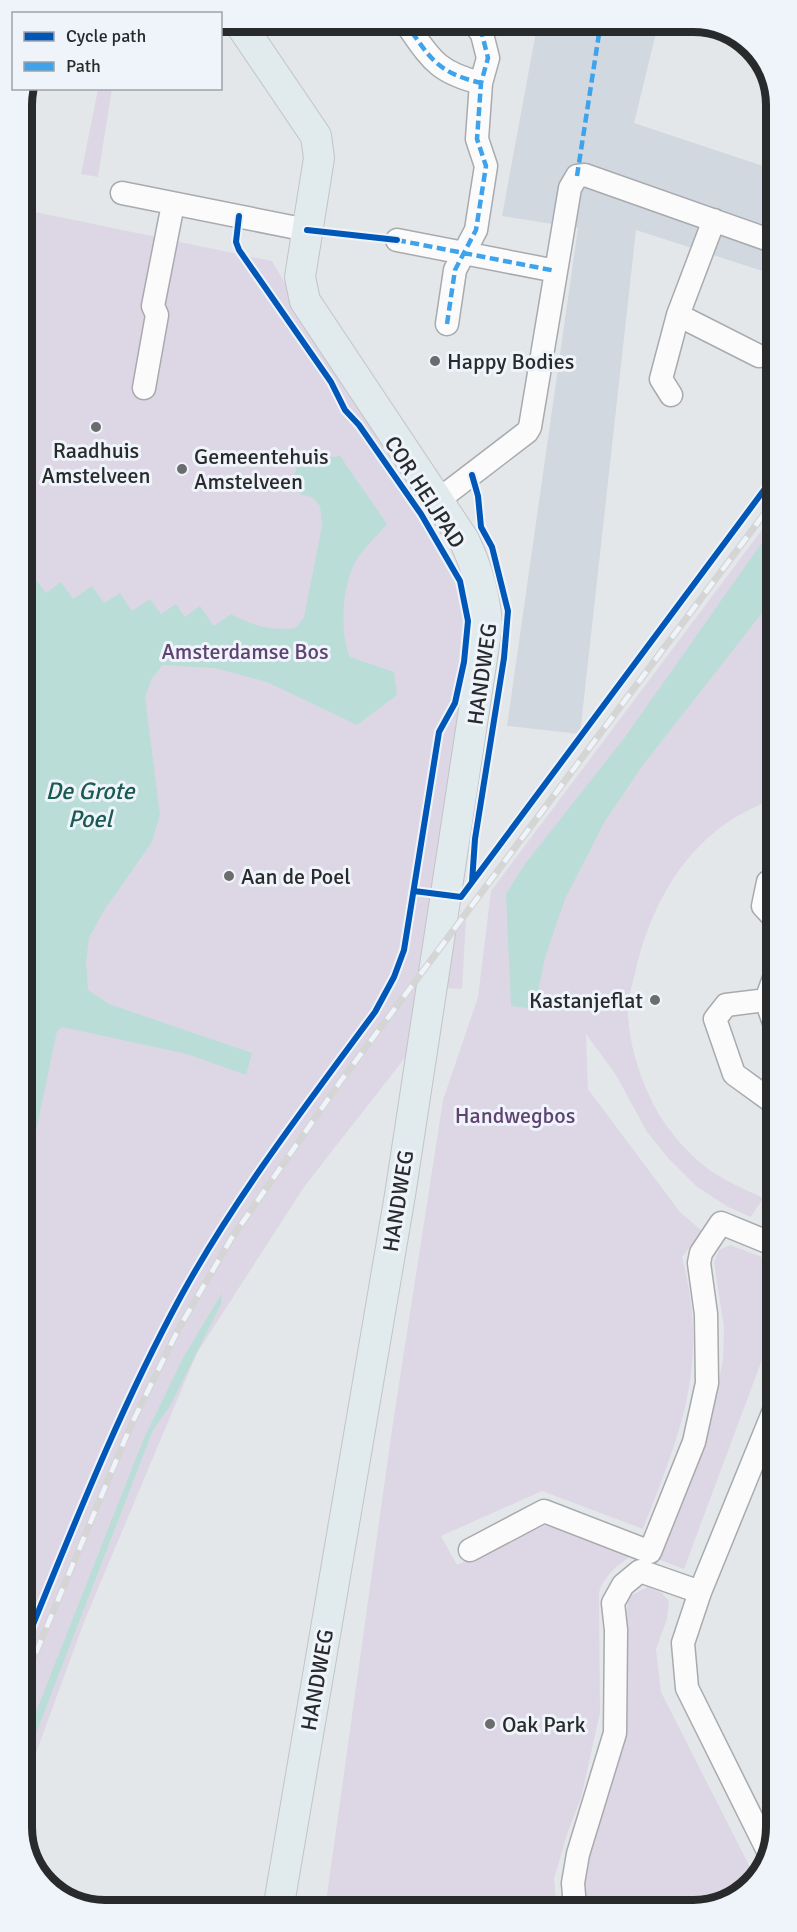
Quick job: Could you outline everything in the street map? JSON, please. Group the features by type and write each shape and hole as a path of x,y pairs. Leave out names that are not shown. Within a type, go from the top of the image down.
{"main road":[{"name":"HANDWEG","path":"245,32 316,136 319,158 300,277 305,301 464,540 474,562 485,603 487,625 400,1195 280,1900"}],"street":[{"path":"412,32 437,66 460,78 481,83"},
{"path":"447,324 455,270 466,253 476,230 486,166 477,139 481,83 488,58 480,32"},
{"path":"437,501 527,432 570,188 577,176 585,175 766,239"},
{"path":"122,193 307,230"},
{"path":"144,388 157,315 153,306 173,204"},
{"path":"671,395 661,379 678,315 714,220"},
{"path":"397,240 556,271"},
{"path":"678,315 759,356"},
{"path":"766,892 763,906 766,909"},
{"path":"766,1000 726,1005 715,1019 734,1074 766,1097"},
{"path":"470,1550 544,1511 650,1552 694,1442 707,1383 706,1314 699,1263 701,1253 721,1223 766,1241"},
{"path":"764,1843 687,1688 683,1643 700,1592 766,1457"},
{"path":"574,1900 573,1883 578,1854 615,1733 616,1630 613,1603 623,1585 639,1571 700,1592"}],"shaded area":[{"path":"536,32 656,32 634,123 766,167 766,272 636,230 580,734 507,726 578,228 502,216"}],"green space":[{"path":"98,90 112,90 98,177 81,174"},
{"name":"Amsterdamse Bos","path":"32,211 272,261 475,604 415,1045 304,1187 197,1353 84,1622 32,1764"},
{"name":"Handwegbos","path":"766,524 766,803 746,811 722,826 701,844 683,865 654,914 644,941 628,1005 629,1028 637,1064 655,1108 669,1129 695,1158 714,1173 763,1198 751,1217 728,1207 696,1186 668,1158 647,1132 616,1075 586,1034 588,1089 680,1212 702,1231 682,1257 690,1296 693,1331 692,1365 679,1428 643,1529 542,1491 441,1536 457,1565 551,1523 634,1554 608,1576 599,1593 600,1713 581,1798 568,1831 554,1879 556,1900 326,1900 392,1429 443,1100 478,997 491,891"},
{"path":"466,920 462,989 445,988 451,938"},
{"path":"730,1245 766,1259 766,1349 684,1569 655,1558 702,1441 716,1397 723,1359 724,1327 714,1262 719,1250"},
{"path":"648,1587 662,1593 669,1601 667,1619 656,1649 661,1692 751,1870 733,1888 716,1897 702,1900 583,1900 584,1864 614,1774 628,1597"}],"water":[{"name":"De Grote Poel","path":"340,456 387,524 358,557 352,569 343,613 350,657 394,672 397,695 357,725 267,682 214,668 163,665 152,678 145,697 160,815 152,842 103,912 89,938 86,963 88,990 109,1004 252,1053 246,1075 187,1054 62,1027 57,1031 32,1150 32,577 46,593 61,582 73,599 92,586 104,603 120,593 132,611 150,599 161,614 176,604 185,617 200,606 214,626 231,614 262,627 296,628 304,617 322,526 320,506 312,497 302,495 292,483 297,466 311,459"},
{"path":"766,537 766,608 643,765 605,821 565,899 545,958 534,1009 511,1006 506,894 525,864 625,737"},
{"path":"222,1293 221,1304 170,1406 153,1430 32,1744 32,1722 144,1438 184,1356"}],"railway":[{"path":"32,1662 131,1425 179,1328 231,1239 340,1082 766,511"}],"marked path":[{"path":"412,32 428,54 443,68 453,74 481,83"},
{"path":"447,324 455,270 476,230 486,166 477,139 481,83 488,58 480,32"},
{"path":"577,176 599,32"},
{"path":"397,240 556,271"}],"cycle path":[{"name":"COR HEIJPAD","path":"32,1627 117,1424 181,1296 249,1186 375,1012 394,977 404,950 439,732 455,703 464,662 468,621 460,581 421,514 359,425 345,410 331,382 239,250 236,242 239,216"},
{"path":"307,230 397,240"},
{"path":"472,475 478,496 481,527 492,547 508,611 504,658 475,839 472,882"},
{"path":"414,891 461,897 766,487"}],"place":[{"name":"Happy Bodies","path":"435,361"},
{"name":"Raadhuis Amstelveen","path":"96,427"},
{"name":"Gemeentehuis Amstelveen","path":"182,469"},
{"name":"Aan de Poel","path":"229,876"},
{"name":"Kastanjeflat","path":"655,1000"},
{"name":"Oak Park","path":"490,1724"}]}
